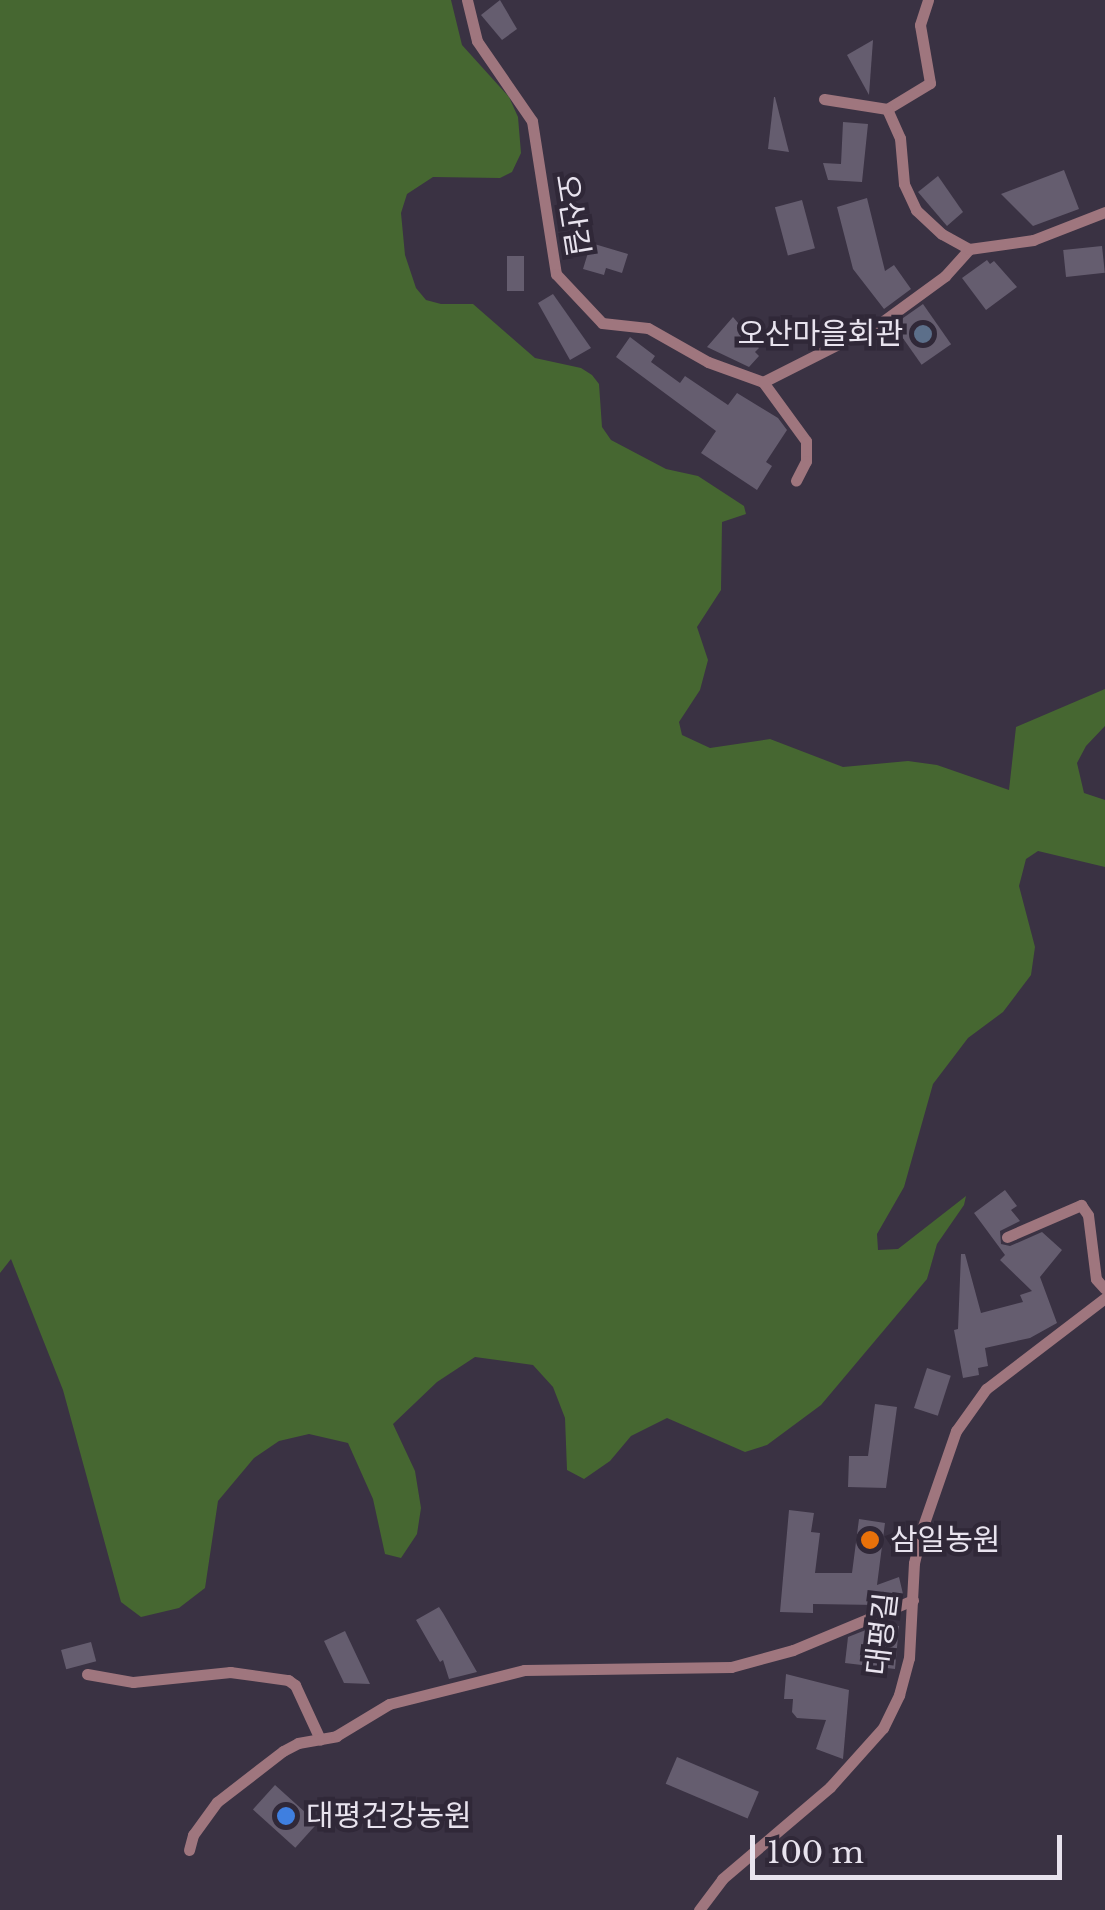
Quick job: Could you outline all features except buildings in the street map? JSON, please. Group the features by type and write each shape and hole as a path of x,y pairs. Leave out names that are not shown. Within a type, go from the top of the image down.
{"lane":[{"name":"오산길","path":"467,0 477,41 532,121 551,223 551,255 560,282 602,323 648,328 708,362 763,382"},
{"path":"824,99 887,109 930,83 920,25 928,0"},
{"path":"887,109 904,150 904,184 909,199 933,227 968,249"},
{"path":"796,481 806,460 806,441 763,382 882,322 931,287 968,249 1033,240 1105,212"},
{"path":"1007,1237 1081,1205 1088,1215 1096,1279 1105,1289"},
{"name":"대평길","path":"699,1910 722,1879 830,1787 883,1728 905,1675 922,1530 939,1473 965,1414 986,1389 1105,1298"},
{"path":"189,1850 202,1820 233,1788 283,1750 336,1736 389,1704 488,1676 637,1665 708,1670 750,1663 912,1600"},
{"path":"87,1674 133,1682 230,1672 288,1680 295,1685 320,1739"}],"green space":[{"path":"0,0 451,0 462,45 509,97 518,117 521,153 512,172 500,178 433,177 407,194 401,213 405,255 416,288 426,300 473,304 535,358 581,368 592,375 599,384 602,427 611,440 666,469 698,476 744,506 746,514 722,522 721,590 697,627 708,660 700,690 679,722 682,735 710,748 770,739 843,767 908,761 937,765 1009,790 1016,727 1105,689 1105,726 1086,746 1077,763 1084,793 1105,800 1105,867 1038,851 1026,859 1019,886 1035,947 1031,975 1003,1012 968,1038 933,1084 904,1187 877,1234 878,1250 898,1249 966,1196 964,1205 937,1244 927,1279 821,1405 767,1445 745,1452 667,1418 631,1436 610,1461 584,1479 567,1470 565,1418 553,1387 533,1365 475,1357 437,1382 393,1424 415,1471 421,1508 417,1534 401,1558 385,1554 373,1499 348,1443 309,1434 279,1441 254,1458 218,1501 205,1588 179,1608 141,1617 121,1602 63,1390 11,1259 0,1273"}],"place":[{"name":"오산마을회관","path":"923,334"},
{"name":"삼일농원","path":"870,1540"},
{"name":"대평건강농원","path":"286,1816"}]}
